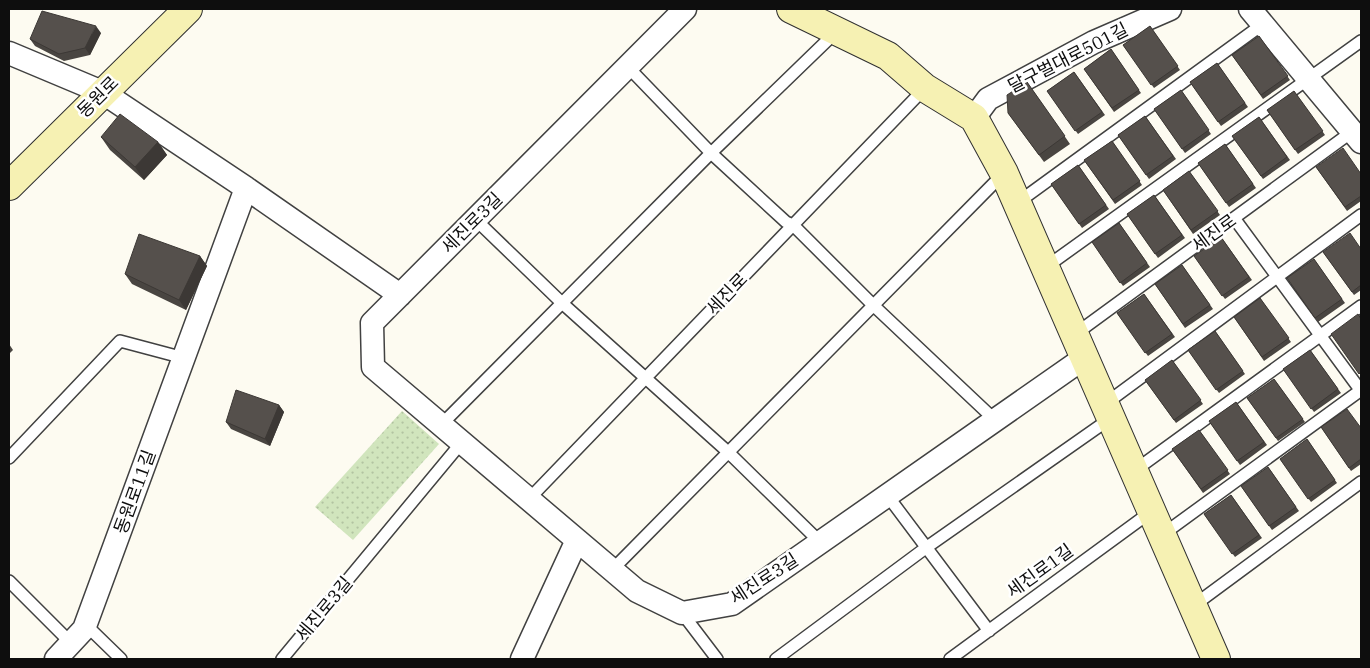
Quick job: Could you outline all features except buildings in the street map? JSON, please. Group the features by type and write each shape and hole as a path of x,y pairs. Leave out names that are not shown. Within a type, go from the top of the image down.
{"street":[{"name":"동원로","path":"9,186 188,9"},
{"name":"세진로3길","path":"684,9 372,322 374,368 637,591 682,613 732,604 995,420 1079,346"},
{"path":"790,9 888,56 925,88 974,118 1004,173 1217,659"},
{"name":"달구벌대로501길","path":"974,118 988,99 1094,42 1170,9"},
{"path":"1256,17 1357,137"},
{"path":"9,53 102,92 246,188 400,295"},
{"name":"동원로11길","path":"63,651 86,625 246,188"},
{"path":"522,659 577,540"}],"lane":[{"path":"1017,203 1256,17"},
{"path":"441,425 712,153 837,31"},
{"path":"1045,267 1361,41"},
{"path":"627,66 712,153 786,222 793,225 873,305 995,420"},
{"name":"세진로","path":"529,499 925,88"},
{"name":"세진로","path":"1079,346 1234,218 1357,137"},
{"path":"612,570 1004,173"},
{"path":"776,659 1108,411 1277,277 1361,215"},
{"path":"1157,523 1361,391 1234,218"},
{"path":"475,219 562,303 728,452 820,542"},
{"path":"1134,471 1361,306"},
{"path":"9,458 120,341 184,358"},
{"name":"세진로3길","path":"282,659 462,442"},
{"path":"1193,606 1361,482"},
{"path":"887,495 988,631"},
{"name":"세진로1길","path":"950,659 988,631 1157,523"},
{"path":"9,581 63,651"},
{"path":"682,613 717,659"},
{"path":"86,625 121,659"}],"green space":[{"path":"402,411 439,444 353,540 315,507"}]}
